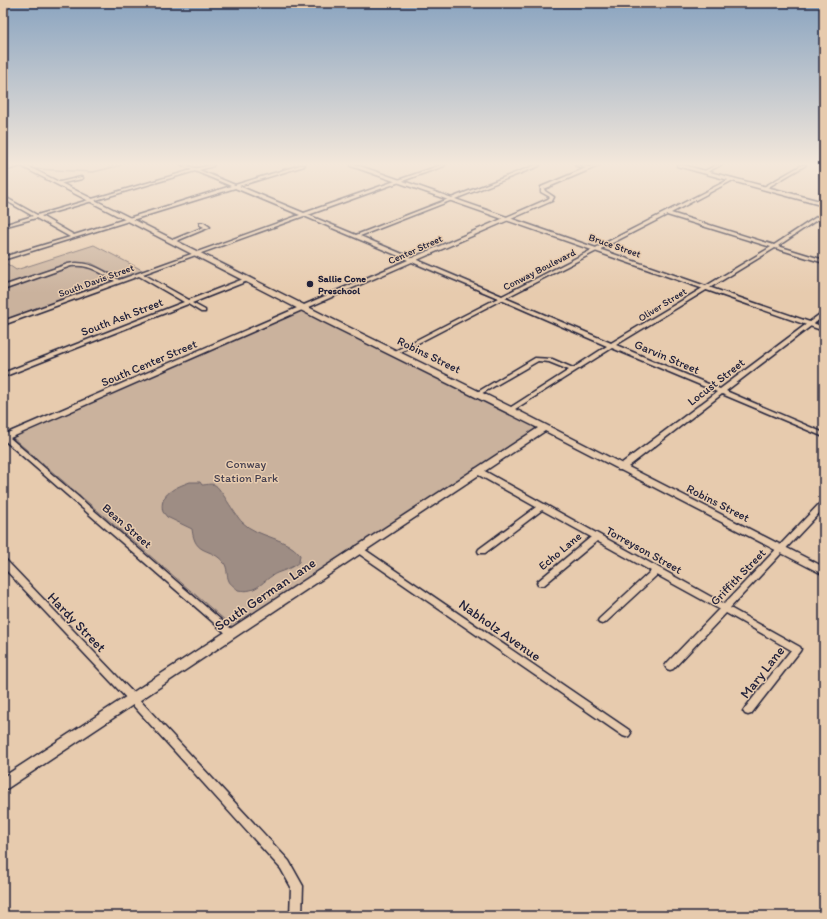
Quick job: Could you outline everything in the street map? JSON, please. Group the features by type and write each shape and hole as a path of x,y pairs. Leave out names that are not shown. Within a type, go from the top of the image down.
{"street":[{"path":"22,208 74,237"},
{"path":"3,226 66,208"},
{"name":"Robins Street","path":"107,208 303,308 510,410 824,571"},
{"path":"4,258 165,208"},
{"name":"Garvin Street","path":"287,208 824,435"},
{"name":"South Davis Street","path":"3,323 323,208"},
{"path":"356,236 432,208"},
{"name":"Bruce Street","path":"476,208 824,329"},
{"name":"Center Street","path":"303,308 532,208"},
{"name":"Conway Boulevard","path":"395,353 677,208"},
{"path":"667,213 824,262"},
{"name":"Oliver Street","path":"510,410 705,288 774,247 824,213"},
{"path":"172,241 208,227 202,224"},
{"path":"3,288 70,265 81,263 89,264 118,281"},
{"path":"139,274 203,312"},
{"name":"South Ash Street","path":"3,375 248,279"},
{"name":"South Center Street","path":"4,437 303,308"},
{"name":"Locust Street","path":"621,468 824,313"},
{"path":"477,394 537,359 550,360 573,370"},
{"name":"South German Lane","path":"3,784 544,428"},
{"name":"Bean Street","path":"4,437 232,634"},
{"name":"Torreyson Street","path":"478,471 797,649"},
{"name":"Griffith Street","path":"670,666 824,504"},
{"path":"482,551 541,506"},
{"name":"Echo Lane","path":"540,583 596,537"},
{"name":"Nabholz Avenue","path":"358,549 626,733"},
{"name":"Hardy Street","path":"3,562 133,699 285,865 297,886 296,916"},
{"path":"602,621 656,570"},
{"name":"Mary Lane","path":"748,711 797,649"}],"green space":[{"path":"94,245 144,271 120,278 91,263 78,263 3,287 3,261 16,270"},
{"path":"88,265 112,280 112,282 3,321 3,290 74,266"},
{"name":"Conway Station Park","path":"303,310 533,426 536,429 233,627 13,438 16,435"}],"shaded area":[{"path":"190,482 200,482 202,485 215,485 242,522 256,531 288,544 300,555 299,562 277,573 255,588 245,591 238,590 231,584 224,563 214,554 200,548 196,544 192,529 167,517 163,512 163,500 169,492"}],"place":[{"name":"Sallie Cone Preschool","path":"310,284"}]}
